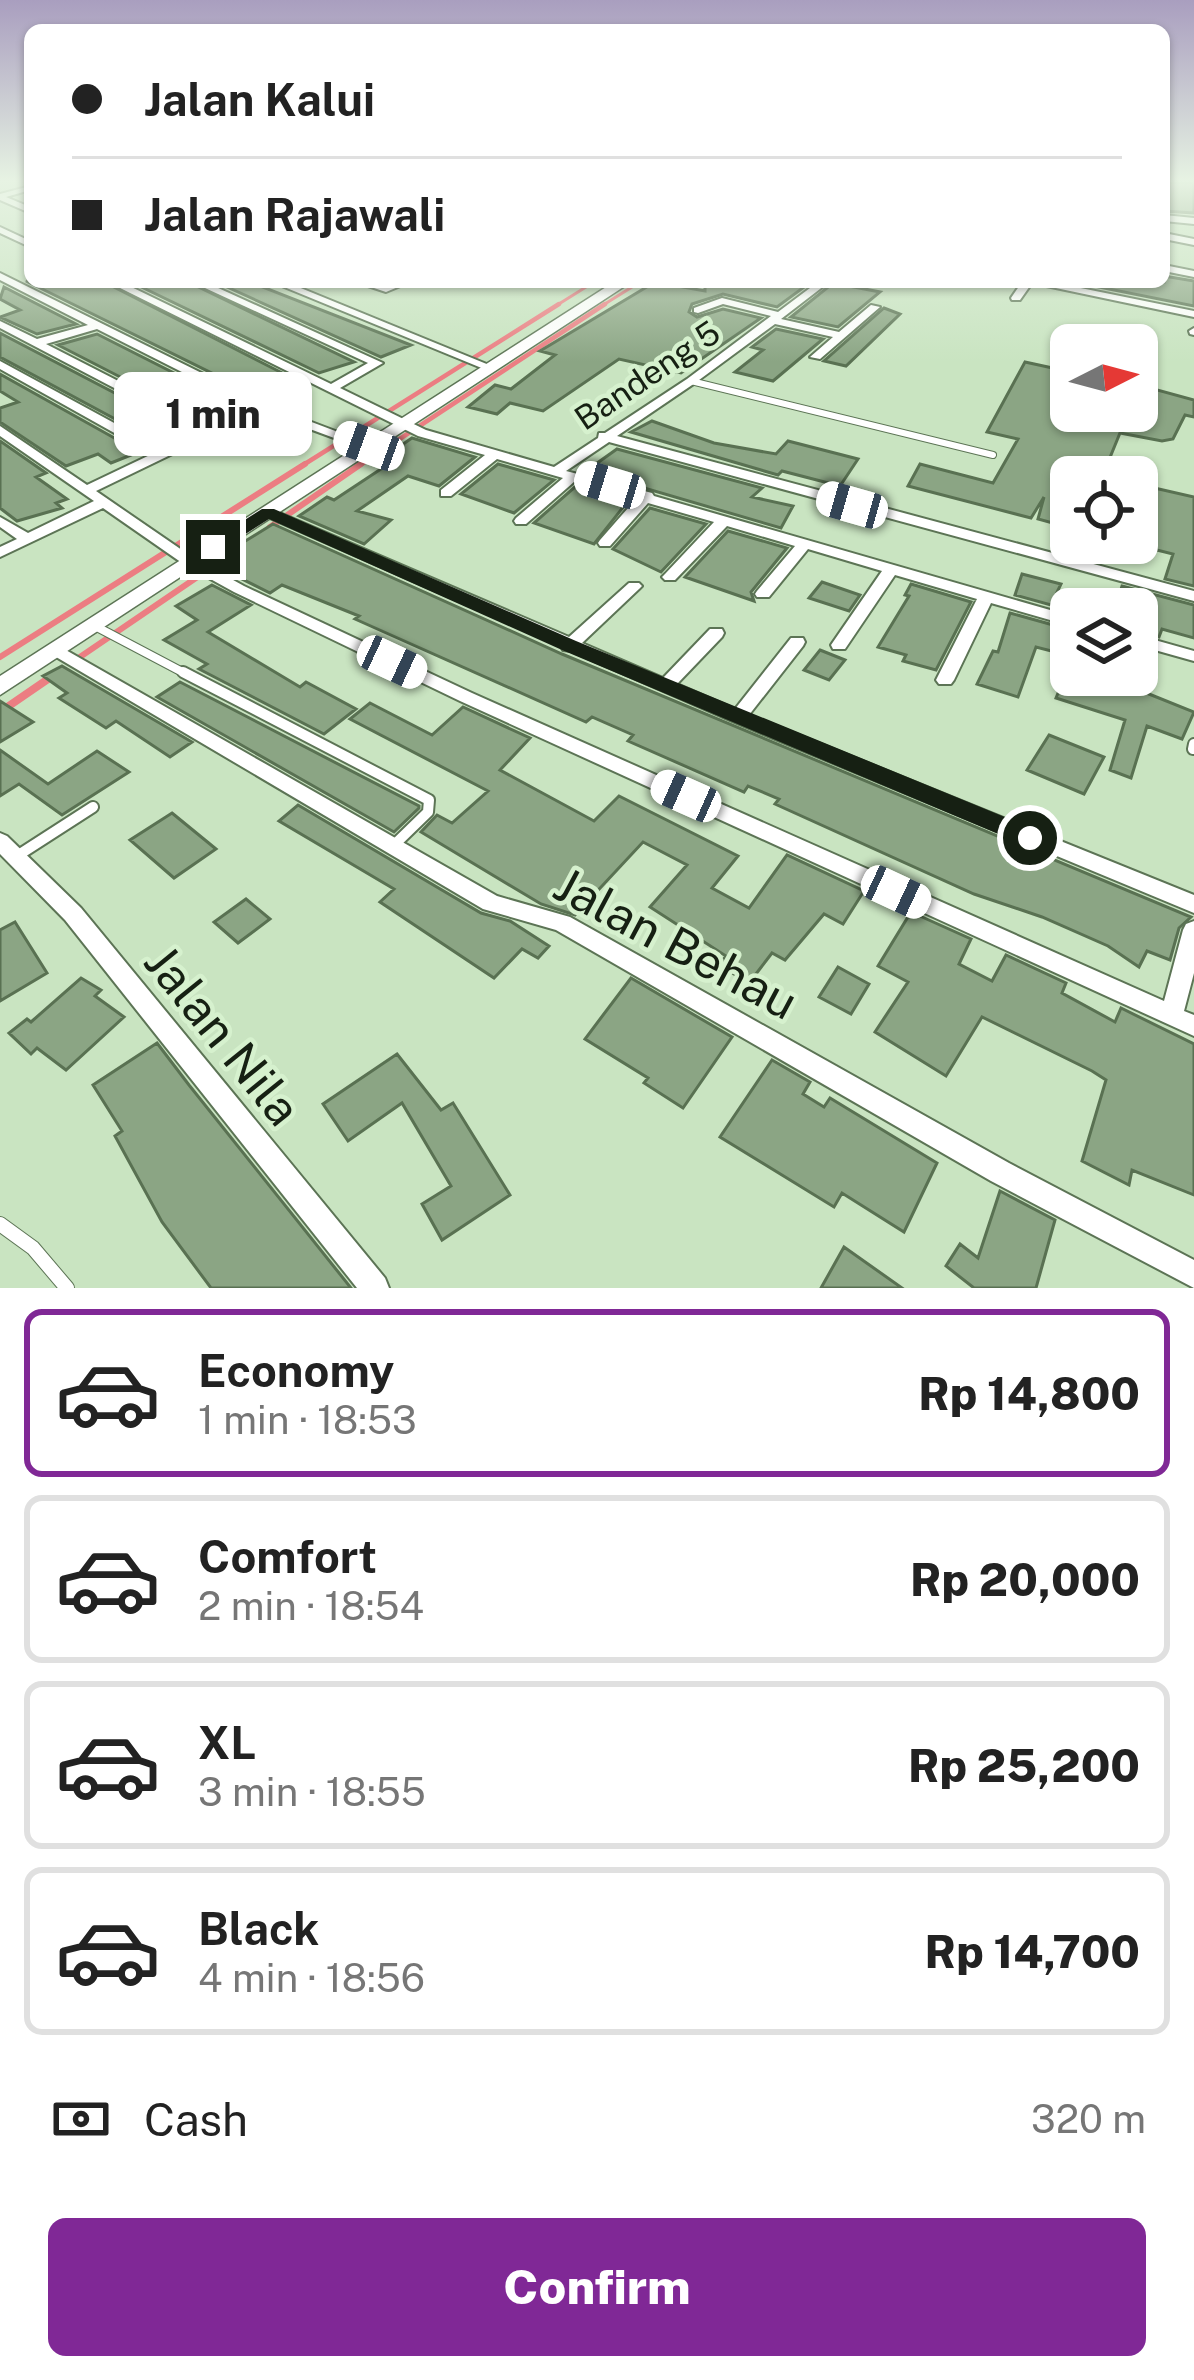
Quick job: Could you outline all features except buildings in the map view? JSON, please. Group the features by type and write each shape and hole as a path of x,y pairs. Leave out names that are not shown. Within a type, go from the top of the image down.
{"main road":[{"path":"0,687 614,288"}],"street":[{"path":"2,279 260,406 369,446"},
{"path":"126,288 403,424 1050,615"},
{"path":"210,288 377,363 334,387"},
{"path":"292,288 488,367"},
{"name":"Bandeng 5","path":"521,521 603,436 691,381 816,288"},
{"path":"1016,298 1023,288"},
{"path":"1053,288 1194,314"},
{"path":"698,310 717,301 841,336"},
{"path":"816,357 875,307"},
{"path":"0,324 207,432"},
{"path":"36,343 98,326"},
{"path":"0,364 162,454"},
{"path":"89,489 260,406"},
{"path":"0,430 190,562 466,697 1183,1022 1194,930"},
{"path":"603,436 1194,596"},
{"path":"446,493 496,453"},
{"path":"605,543 647,496"},
{"path":"0,553 105,501"},
{"path":"268,512 738,718 1194,904"},
{"path":"670,578 725,519"},
{"path":"0,521 27,539"},
{"path":"764,594 805,543"},
{"path":"839,645 891,569"},
{"path":"569,646 634,586"},
{"path":"944,680 986,597"},
{"path":"665,686 716,633"},
{"path":"738,718 797,642"},
{"path":"1158,646 1194,656"},
{"name":"Jalan Behau","path":"57,650 491,903 562,923 1000,1172 1194,1275"},
{"name":"Jalan Nila","path":"8,848 73,914 375,1288"}],"lane":[{"path":"691,381 993,455"},
{"path":"93,625 429,800 428,812 393,846"},
{"path":"8,848 93,807"},
{"path":"0,1224 33,1248 66,1288"}],"waterway":[{"path":"554,307 584,288"},
{"path":"600,307 630,288"},
{"path":"300,467 559,304"},
{"path":"357,467 605,304"},
{"path":"0,657 305,464"},
{"path":"270,527 361,464"},
{"path":"77,659 240,548"},
{"path":"0,712 51,677"}],"route":[{"path":"213,547 268,512 569,646 1030,838"}]}
